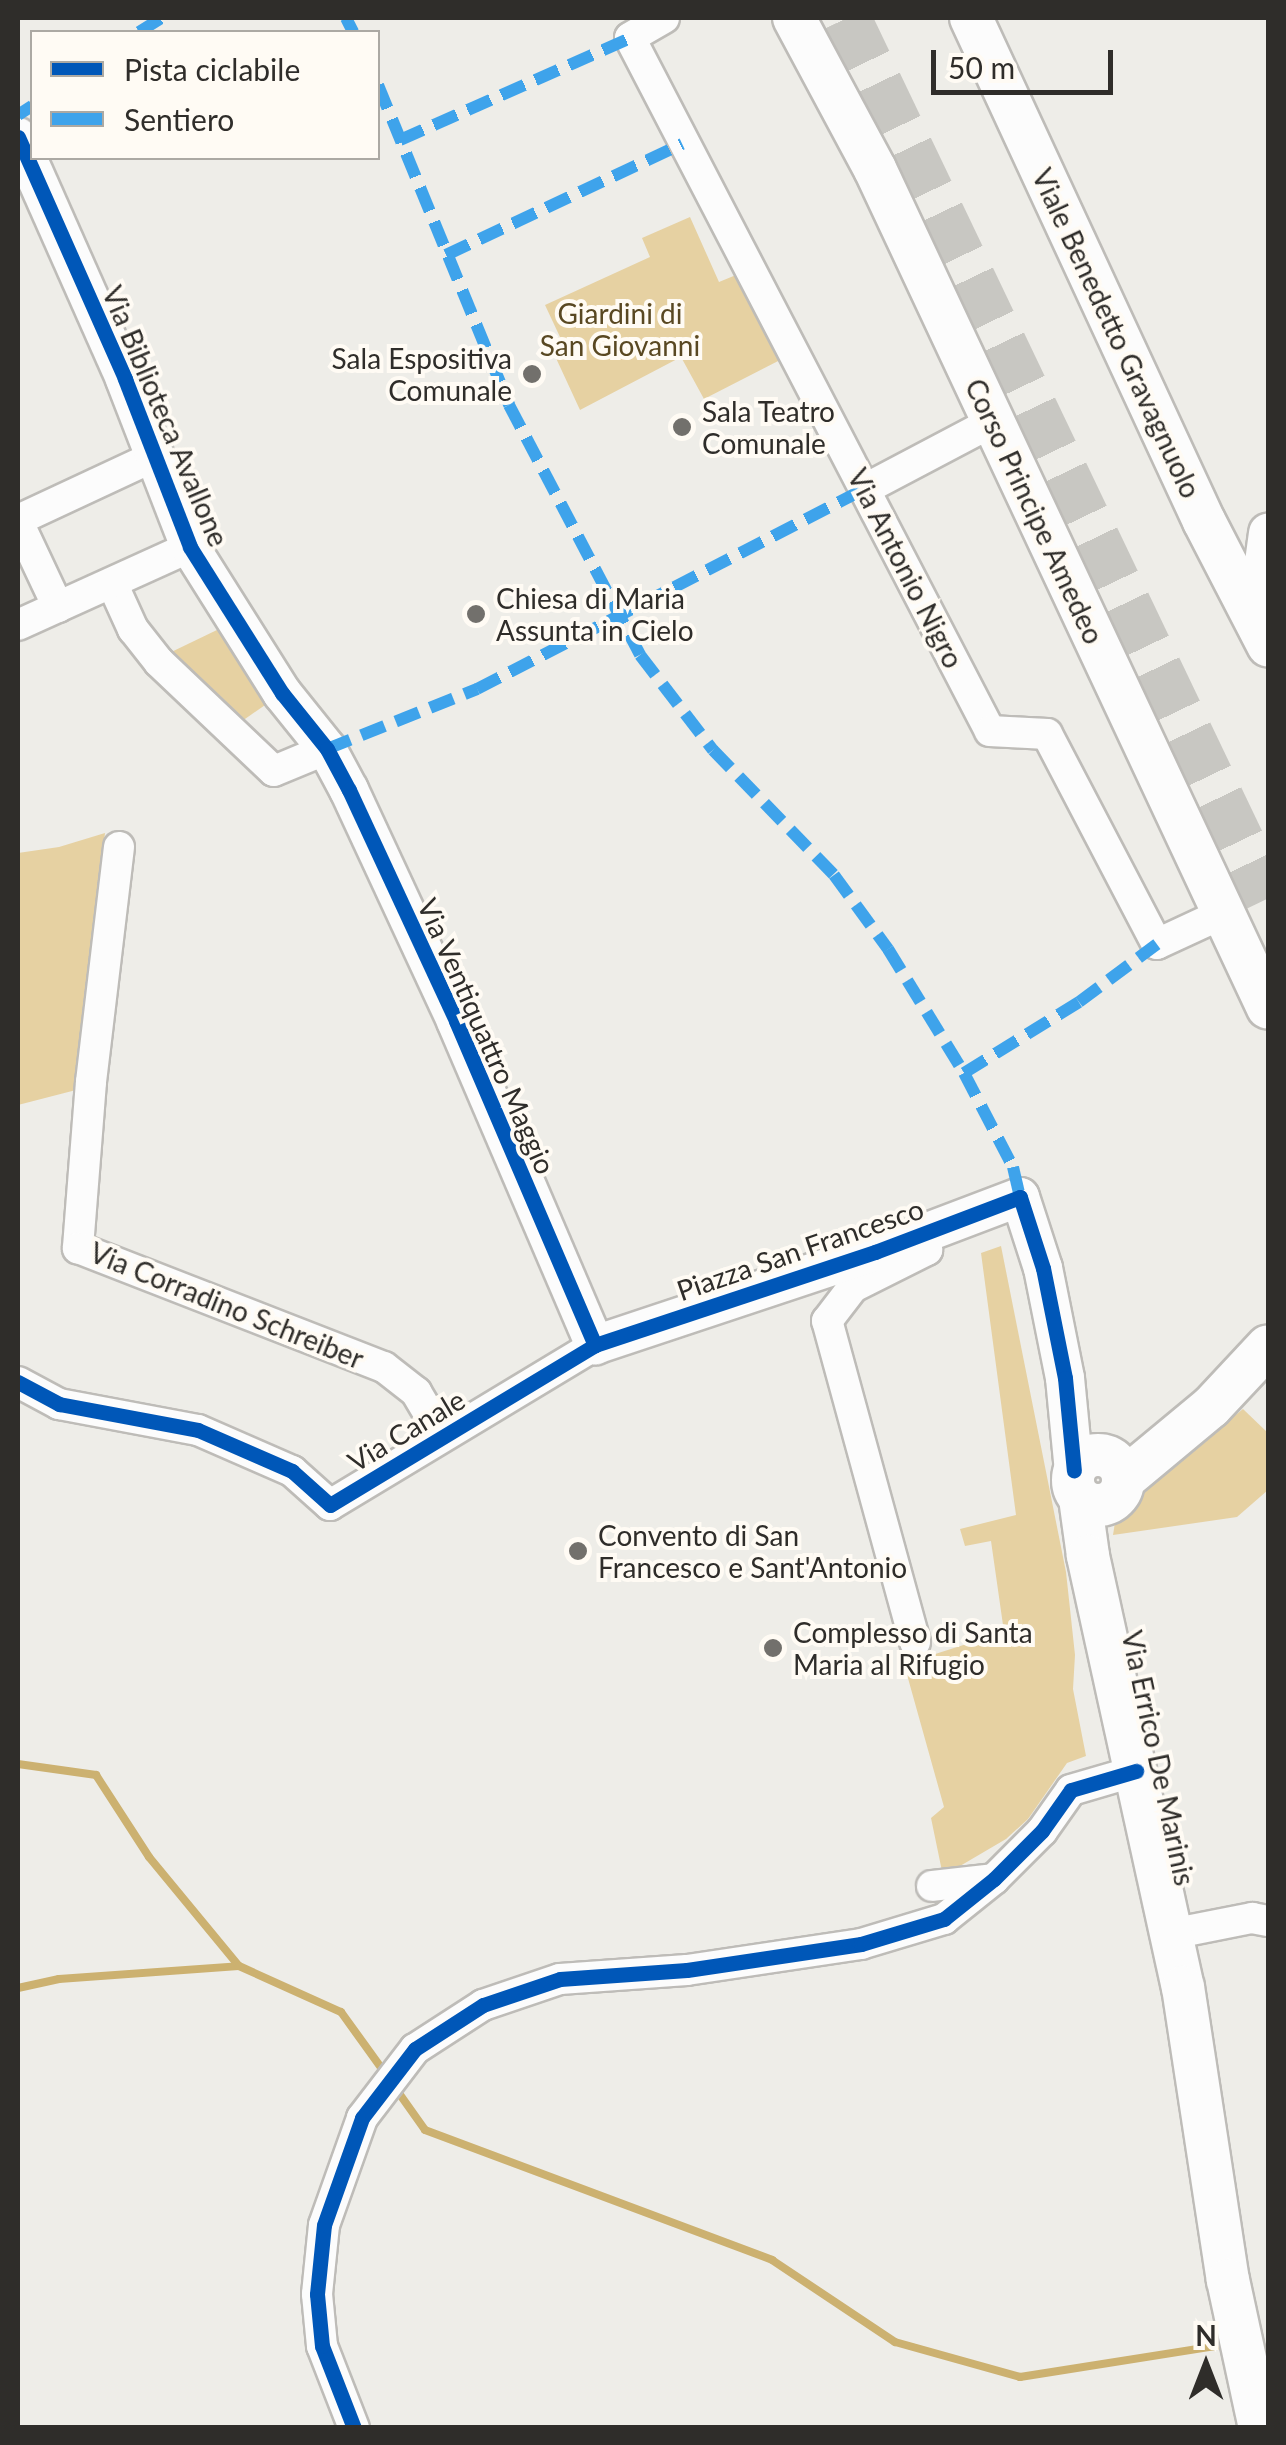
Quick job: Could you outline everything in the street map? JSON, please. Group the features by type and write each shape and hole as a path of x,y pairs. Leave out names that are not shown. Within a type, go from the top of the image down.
{"main road":[{"name":"Corso Principe Amedeo","path":"794,18 875,169 1268,1008"},
{"name":"Viale Benedetto Gravagnuolo","path":"971,18 1204,521 1266,640"},
{"path":"1100,1478 1165,1446 1211,1407 1268,1346"},
{"name":"Via Errico De Marinis","path":"1100,1478 1088,1556 1175,1952 1228,2280 1260,2428"}],"street":[{"name":"Via Antonio Nigro","path":"664,18 630,38 990,731 1047,734 1157,944 1224,913"},
{"name":"Via Biblioteca Avallone","path":"18,137 125,379 152,457 190,546 282,692 328,750"},
{"path":"867,488 992,422"},
{"path":"58,607 18,521 152,457"},
{"path":"1204,521 1224,533 1248,530 1268,518"},
{"path":"1266,640 1260,591 1268,533"},
{"path":"18,625 190,546"},
{"path":"112,583 133,629 159,662 274,771 328,750"},
{"name":"Via Ventiquattro Maggio","path":"328,750 456,1022 595,1346"},
{"name":"Via Corradino Schreiber","path":"119,847 91,1082 78,1248 384,1367 416,1392 442,1436"},
{"name":"Piazza San Francesco","path":"595,1346 1020,1197 1043,1268 1065,1378 1100,1478"},
{"name":"Piazza San Francesco","path":"915,1642 826,1321 852,1286 927,1250 924,1232"},
{"name":"Via Canale","path":"18,1382 59,1404 198,1430 292,1471 330,1505 595,1346"},
{"path":"354,2428 322,2346 316,2294 324,2225 362,2118 415,2049 483,2005 560,1979 687,1970 861,1944 944,1919 994,1879 1042,1830 1071,1790 1136,1771"},
{"path":"932,1886 994,1879"},
{"path":"1175,1952 1252,1918 1268,1921"}],"green space":[{"name":"Giardini di San Giovanni","path":"690,217 719,282 736,275 786,357 704,399 681,357 580,410 549,343 560,337 545,305 650,257 642,238"},
{"path":"219,629 268,703 235,726 163,656"},
{"path":"105,833 76,1090 18,1105 18,853 59,847"},
{"path":"1001,1246 1066,1572 1075,1655 1073,1689 1086,1756 1067,1763 1028,1819 1006,1839 943,1876 931,1818 944,1807 904,1664 1004,1632 991,1541 965,1546 960,1529 1016,1515 981,1253"},
{"path":"1243,1409 1268,1433 1268,1490 1237,1517 1113,1535 1117,1510"}],"waterway":[{"path":"18,1764 96,1775 149,1857 239,1966"},
{"path":"18,1988 59,1979 239,1966 341,2012 385,2073"},
{"path":"396,2089 425,2130 772,2260 895,2342 1020,2377 1229,2344"}],"tunnel":[{"path":"847,18 1268,899"}],"marked path":[{"path":"142,30 161,18"},
{"path":"346,18 352,30"},
{"path":"400,140 630,38"},
{"path":"380,90 509,405 640,655 713,750 834,875 888,949 964,1073 1013,1167 1020,1197"},
{"path":"18,115 30,107"},
{"path":"446,255 682,144"},
{"path":"327,749 477,689 867,488"},
{"path":"964,1073 1079,1002 1157,944"}],"cycle path":[{"path":"18,137 125,379 190,547 282,693 327,749 349,790 456,1021 595,1345"},
{"path":"18,1382 59,1404 198,1430 292,1471 330,1505 595,1345 875,1252 1020,1197 1043,1268 1065,1378 1074,1471"},
{"path":"354,2428 322,2346 317,2294 324,2225 362,2118 415,2049 483,2005 560,1979 687,1970 861,1944 944,1919 994,1879 1042,1831 1071,1790 1136,1771"}],"place":[{"name":"Sala Espositiva Comunale","path":"532,374"},
{"name":"Sala Teatro Comunale","path":"682,427"},
{"name":"Chiesa di Maria Assunta in Cielo","path":"476,614"},
{"name":"Convento di San Francesco e Sant'Antonio","path":"578,1551"},
{"name":"Complesso di Santa Maria al Rifugio","path":"773,1648"}]}
